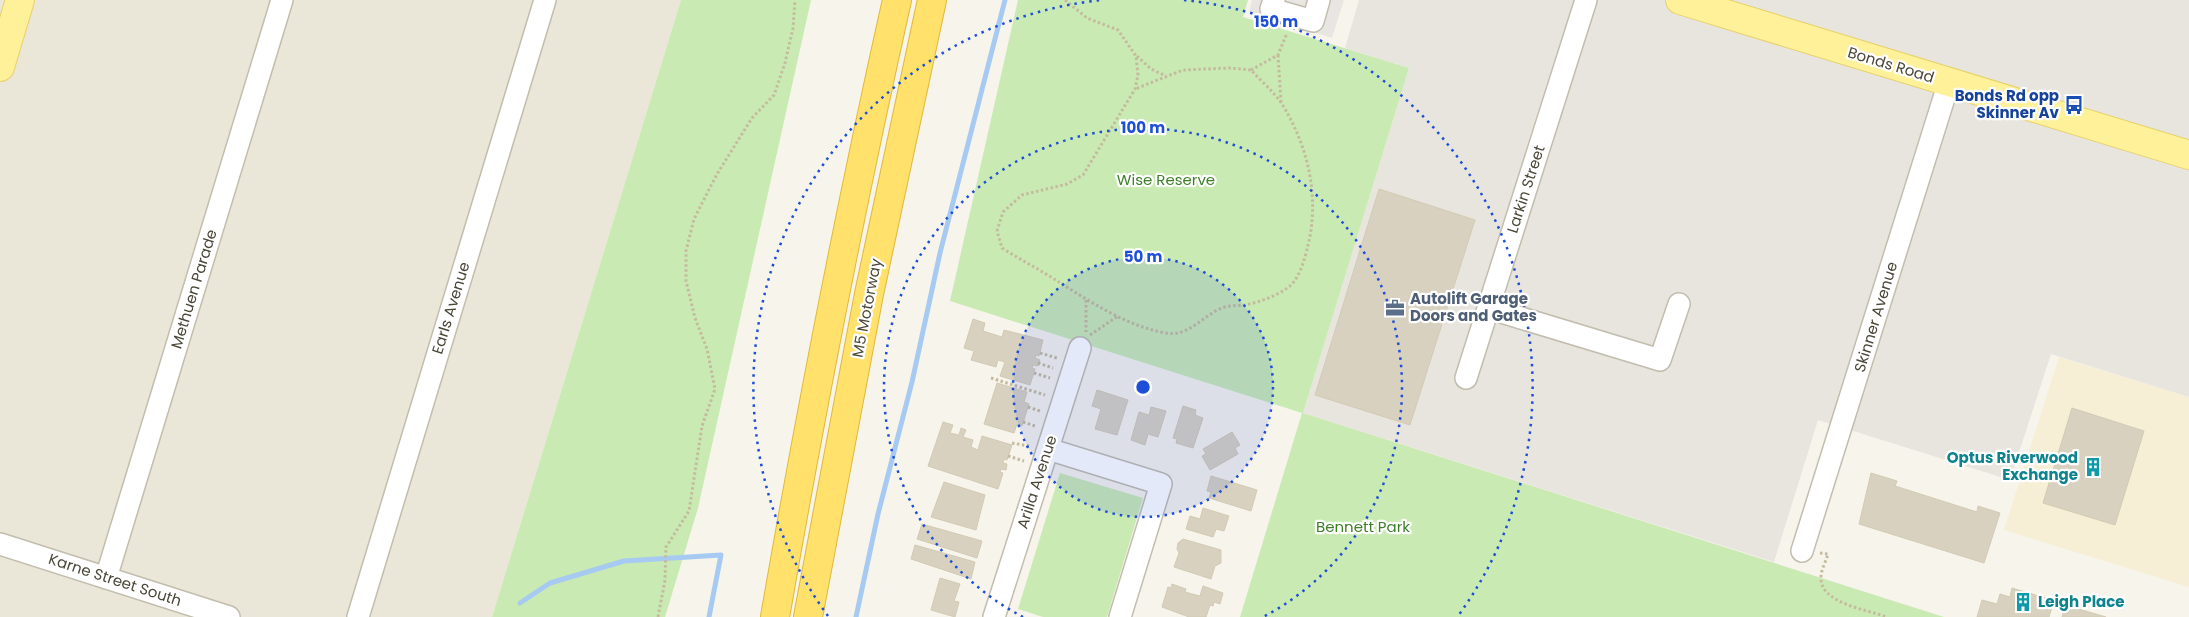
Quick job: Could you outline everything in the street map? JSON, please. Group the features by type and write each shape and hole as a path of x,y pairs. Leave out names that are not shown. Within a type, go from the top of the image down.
{"highway":[{"path":"775,617 803,454 854,193 897,0"},
{"name":"M5 Motorway","path":"808,617 869,294 932,0"}],"main road":[{"path":"0,67 4,37 20,0"},
{"name":"Bonds Road","path":"1680,0 2189,155"}],"street":[{"name":"Methuen Parade","path":"106,578 282,0"},
{"name":"Earls Avenue","path":"358,617 545,0"},
{"path":"1274,0 1271,9 1313,21 1320,0"},
{"name":"Larkin Street","path":"1466,378 1586,0"},
{"name":"Skinner Avenue","path":"1802,551 1949,82"},
{"path":"1488,308 1660,360 1679,304"},
{"name":"Arilla Avenue","path":"994,617 1038,447 1080,348"},
{"path":"1038,447 1161,484 1120,617"},
{"name":"Karne Street South","path":"0,544 221,616"}],"path":[{"path":"658,617 666,570 666,547 689,511 702,426 715,389 707,349 695,318 686,281 686,251 694,219 717,174 752,118 774,95 785,63 793,28 795,0"},
{"path":"1065,0 1087,18 1118,30 1136,56 1151,69 1167,76"},
{"path":"1281,103 1278,55 1294,16"},
{"path":"1135,89 1183,70 1228,68 1252,70 1278,55"},
{"path":"1136,56 1138,74 1135,89 1083,176 1066,184 1022,195 1003,212 997,231 1002,248 1054,278 1086,300 1119,316 1167,334 1185,333 1203,318 1224,307 1272,297 1291,285 1304,263 1312,229 1312,195 1308,159 1281,103 1252,70"},
{"path":"1086,300 1086,337 1119,316"},
{"path":"1040,352 1057,358"},
{"path":"1038,364 1054,368"},
{"path":"1034,373 1050,378"},
{"path":"991,378 1045,395"},
{"path":"1028,407 1040,411"},
{"path":"1023,422 1036,426"},
{"path":"1012,443 1038,447"},
{"path":"1008,456 1025,461"},
{"path":"1802,551 1828,554 1821,577 1823,591 1831,598 1888,617"}],"shaded area":[{"path":"0,0 681,0 492,617 0,617"},
{"path":"1252,0 1344,0 1332,38 1249,12"},
{"path":"1359,0 2189,0 2189,397 2051,354 2010,480 1818,420 1774,562 1303,413 1409,68 1345,48"},
{"name":"Optus Riverwood Exchange","path":"2059,357 2189,397 2189,587 2004,530"}],"green space":[{"path":"681,0 811,0 698,508 665,617 492,617"},
{"name":"Wise Reserve","path":"1018,0 1248,0 1243,17 1409,68 1303,413 1944,617 1240,617 1302,413 950,301"},
{"path":"1060,473 1143,498 1107,617 1043,617 1018,609"}],"building":[{"name":"Autolift Garage Doors and Gates","path":"1379,189 1475,220 1410,425 1315,395"},
{"path":"973,319 985,323 983,331 1002,337 1004,330 1043,340 1039,356 1036,355 1035,358 1040,360 1038,366 1033,365 1032,368 1035,369 1030,385 1000,376 1005,362 998,360 996,367 971,360 974,351 964,348"},
{"path":"997,383 1027,392 1024,402 1029,404 1022,426 1017,424 1014,433 984,424"},
{"path":"1097,390 1128,400 1117,435 1095,429 1101,409 1092,406"},
{"path":"1183,406 1196,410 1195,415 1203,418 1193,448 1176,443 1177,439 1173,438"},
{"path":"1151,407 1166,411 1158,437 1148,434 1145,445 1131,440 1139,412 1149,415"},
{"name":"Optus Riverwood Exchange","path":"2072,408 2144,431 2115,525 2043,503"},
{"path":"943,422 953,425 950,433 959,435 961,428 966,430 963,437 973,440 971,447 978,450 982,436 1012,445 1007,460 1004,459 1003,463 1007,464 1006,470 1001,469 1000,472 1003,473 998,489 928,466"},
{"path":"1232,432 1240,445 1235,448 1238,454 1210,470 1202,456 1206,454 1203,449"},
{"path":"1871,473 1897,481 1895,486 1977,512 1978,506 2000,513 1984,563 1859,524"},
{"path":"1211,476 1257,490 1251,511 1209,498 1211,492 1207,491"},
{"path":"944,482 985,495 976,530 931,517"},
{"path":"1203,508 1229,516 1224,531 1216,529 1213,537 1186,529 1190,516 1200,519"},
{"path":"922,524 982,541 977,558 917,539"},
{"path":"1183,539 1221,550 1221,563 1215,566 1211,579 1174,567 1179,553 1177,549 1178,543"},
{"path":"915,545 975,562 971,579 911,559"},
{"path":"940,578 960,584 954,601 959,602 955,617 931,610"},
{"path":"1172,584 1186,589 1185,592 1200,596 1203,586 1223,593 1220,604 1214,602 1213,606 1210,605 1206,617 1189,617 1162,607 1168,587 1171,588"},
{"name":"Leigh Place","path":"2012,588 2049,599 2047,606 2052,607 2049,617 1977,617 1982,600 1997,604 2000,594 2010,597"},
{"name":"Leigh Place","path":"2065,605 2106,617 2062,617"}],"waterway":[{"path":"856,617 878,514 912,382 940,253 1005,0"},
{"path":"520,603 550,583 624,561 721,555 709,617"}],"place":[{"name":"Bonds Rd opp Skinner Av","path":"2074,105"},
{"name":"Autolift Garage Doors and Gates","path":"1395,308"},
{"name":"Optus Riverwood Exchange","path":"2093,467"},
{"name":"Leigh Place","path":"2023,602"}],"park label":[{"name":"Bennett Park","path":"1363,527"}]}
